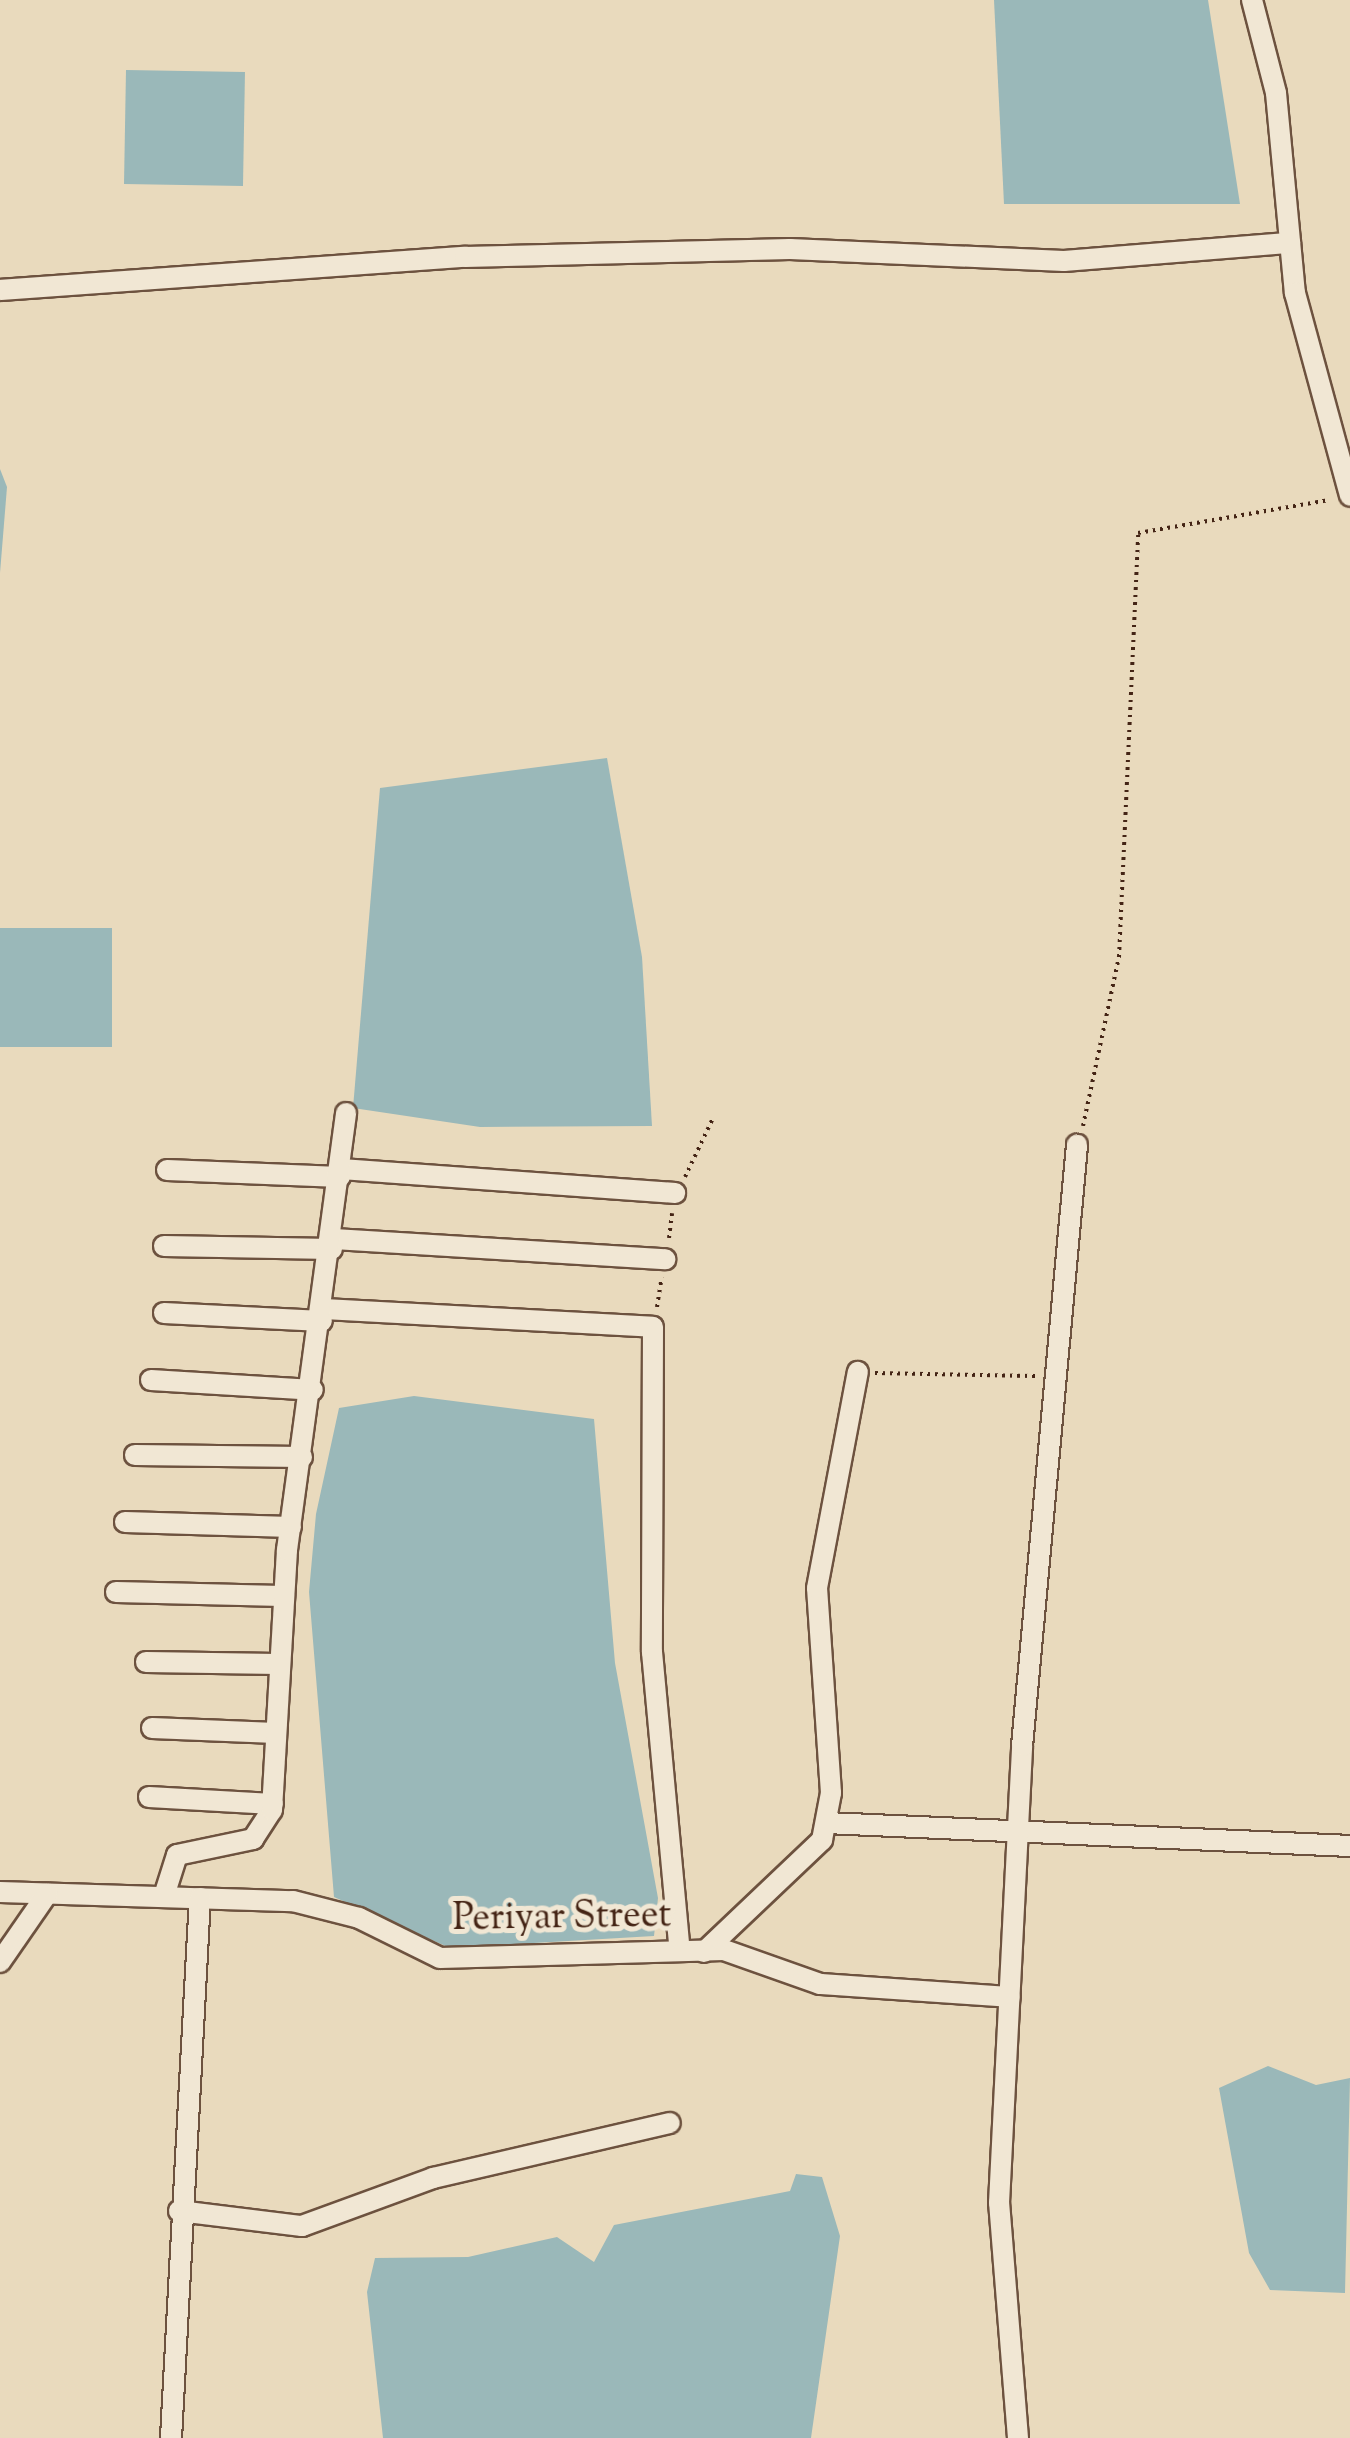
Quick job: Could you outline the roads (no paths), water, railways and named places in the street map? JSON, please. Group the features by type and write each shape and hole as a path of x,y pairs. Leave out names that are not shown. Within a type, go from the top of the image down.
{"street":[{"path":"1252,0 1276,93 1290,243 1350,497"},
{"path":"0,290 465,256 790,249 1064,260 1290,243"},
{"path":"164,1896 178,1854 252,1839 272,1804 282,1596 333,1244 346,1114"},
{"path":"1018,2438 999,2203 1020,1829 1077,1145"},
{"path":"167,1170 341,1173 675,1194"},
{"path":"164,1246 333,1244 665,1259"},
{"path":"164,1314 323,1315 653,1327 652,1652 680,1951"},
{"path":"704,1952 802,1866 826,1823 830,1726 817,1588 858,1372"},
{"path":"150,1380 313,1390"},
{"path":"135,1455 302,1456"},
{"path":"125,1522 291,1527"},
{"path":"116,1592 282,1596"},
{"path":"146,1662 278,1664"},
{"path":"152,1728 276,1733"},
{"path":"149,1797 272,1804"},
{"path":"826,1823 1350,1846"},
{"name":"Periyar Street","path":"0,1892 328,1906 440,1958 704,1952 820,1984 1010,1996"},
{"path":"0,1962 47,1894"},
{"path":"170,2438 179,2211 200,1898"},
{"path":"179,2211 302,2226 433,2178 670,2123"}],"water":[{"path":"994,0 1208,0 1240,204 1004,204"},
{"path":"126,70 245,72 243,186 124,184"},
{"path":"0,469 7,487 0,573"},
{"path":"607,758 642,957 652,1126 480,1127 353,1108 380,788"},
{"path":"0,928 112,928 112,1047 0,1047"},
{"path":"414,1396 594,1419 615,1663 658,1898 654,1936 450,1948 334,1897 309,1592 316,1514 339,1408"},
{"path":"1268,2066 1316,2085 1350,2078 1345,2293 1270,2290 1249,2253 1219,2088"},
{"path":"796,2174 822,2177 840,2236 811,2438 383,2438 367,2292 375,2258 468,2257 557,2237 594,2262 614,2225 790,2191"}]}
